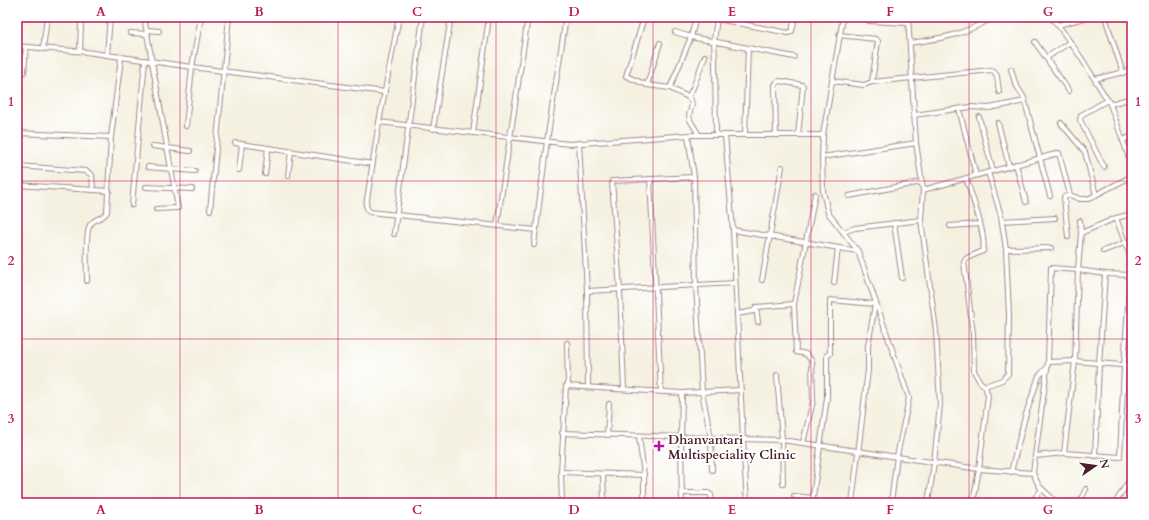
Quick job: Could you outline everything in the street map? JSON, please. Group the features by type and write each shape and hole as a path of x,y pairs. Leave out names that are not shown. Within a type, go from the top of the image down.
{"street":[{"path":"43,49 47,17"},
{"path":"107,55 110,17"},
{"path":"144,17 178,208 156,209"},
{"path":"186,126 192,67 201,17"},
{"path":"210,210 229,17"},
{"path":"399,17 379,122 366,206 368,210 370,212 536,230"},
{"path":"394,234 423,17"},
{"path":"433,129 451,17"},
{"path":"473,133 489,17"},
{"path":"497,225 528,17"},
{"path":"534,245 566,17"},
{"path":"670,88 691,37 696,17"},
{"path":"708,17 788,33 792,31 794,22 793,17"},
{"path":"842,17 823,135 823,191 828,213 858,251 909,398 897,456 891,503"},
{"path":"908,17 916,143 923,190 921,220 936,330 940,404 928,503"},
{"path":"910,43 958,35 977,27 994,17"},
{"path":"1050,17 1058,25 1070,42 1109,102 1132,166"},
{"path":"1058,25 1088,17"},
{"path":"1105,17 1123,73"},
{"path":"716,135 714,41 717,18"},
{"path":"643,21 626,76 647,85 670,88 688,97 691,100 692,105 689,115 690,120 699,135"},
{"path":"869,21 908,23"},
{"path":"80,51 81,22"},
{"path":"130,33 159,31"},
{"path":"675,32 691,37 794,57"},
{"path":"839,35 876,39 878,41 872,82"},
{"path":"1035,42 1069,91"},
{"path":"1046,58 1070,42"},
{"path":"647,85 660,43"},
{"path":"17,46 80,51 121,58 385,92"},
{"path":"24,72 26,47"},
{"path":"745,135 748,48"},
{"path":"688,97 705,56"},
{"path":"87,281 88,228 94,220 103,217 107,212 111,137 121,58"},
{"path":"132,205 145,60"},
{"path":"1011,69 1015,83 1024,101 1050,196"},
{"path":"832,81 864,85 872,82 991,70 994,71 997,76 999,92"},
{"path":"1094,79 1132,70"},
{"path":"776,135 775,85 778,81 803,86 798,135"},
{"path":"1104,167 1080,120 1081,115 1109,102 1132,98"},
{"path":"914,115 971,107 989,108 1024,101"},
{"path":"958,109 976,175"},
{"path":"979,117 993,171"},
{"path":"379,122 569,144 699,135 823,135"},
{"path":"998,122 1009,166"},
{"path":"1061,123 1085,152 1096,195"},
{"path":"18,153 18,133 111,137"},
{"path":"725,135 733,230 746,503"},
{"path":"688,136 694,177 696,285 702,392 711,438 712,470"},
{"path":"1123,140 1132,136"},
{"path":"235,143 373,164"},
{"path":"579,143 587,291 588,387"},
{"path":"822,157 916,143"},
{"path":"239,170 242,144"},
{"path":"153,146 190,151"},
{"path":"265,174 268,148"},
{"path":"288,176 291,151"},
{"path":"923,190 1060,153 1070,195"},
{"path":"1016,164 1026,202"},
{"path":"17,166 86,171 92,175 93,190"},
{"path":"148,167 195,170"},
{"path":"762,280 782,167"},
{"path":"985,386 1002,380 1008,374 1009,315 1006,249 1002,221 988,172"},
{"path":"1068,237 1064,197 1070,195 1084,200 1088,199 1132,176"},
{"path":"624,389 620,290 612,181 694,177"},
{"path":"966,178 980,224 984,247 983,251 967,258 964,262 973,334 974,371 980,382 985,386 988,396 979,469 973,503"},
{"path":"650,179 661,391"},
{"path":"849,196 922,182"},
{"path":"17,186 109,191"},
{"path":"146,187 192,189"},
{"path":"804,442 813,402 812,361 806,354 796,352 794,304 815,194"},
{"path":"1080,233 1116,218 1128,215"},
{"path":"1002,221 1055,218"},
{"path":"1035,456 1064,453 1120,457 1124,366 1131,275 1130,256 1116,218"},
{"path":"843,232 855,228 921,220"},
{"path":"1064,453 1075,361 1080,221"},
{"path":"894,223 902,278"},
{"path":"950,226 980,224"},
{"path":"733,230 858,251"},
{"path":"1104,250 1132,240"},
{"path":"834,283 838,248"},
{"path":"1006,249 1051,248"},
{"path":"1057,503 1039,486 1033,473 1048,362 1051,268 1105,274 1131,275"},
{"path":"1095,456 1105,274"},
{"path":"587,291 735,283"},
{"path":"794,496 813,500 827,398 827,355 830,354 830,300 875,303"},
{"path":"852,503 857,451 868,370 868,346 875,303"},
{"path":"756,306 794,304"},
{"path":"737,314 754,311 756,306"},
{"path":"756,306 758,322"},
{"path":"562,503 562,433 566,386 568,386 567,343"},
{"path":"1048,362 1075,361 1132,366"},
{"path":"1011,472 1025,417 1039,376 1047,367"},
{"path":"777,375 782,440 783,484"},
{"path":"568,386 682,393 741,390"},
{"path":"682,393 682,503"},
{"path":"607,435 609,404"},
{"path":"562,433 681,438 782,440 804,442 820,446 979,469 1033,473"},
{"path":"639,436 644,475 644,503"},
{"path":"561,472 644,475"},
{"path":"604,474 604,503"},
{"path":"1115,503 1132,476"},
{"path":"1031,503 1042,489"},
{"path":"1079,503 1086,489"},
{"path":"682,493 708,493 711,495 712,503"},
{"path":"1047,503 1051,498"}],"place":[{"name":"Dhanvantari Multispeciality Clinic","path":"659,446"}]}
